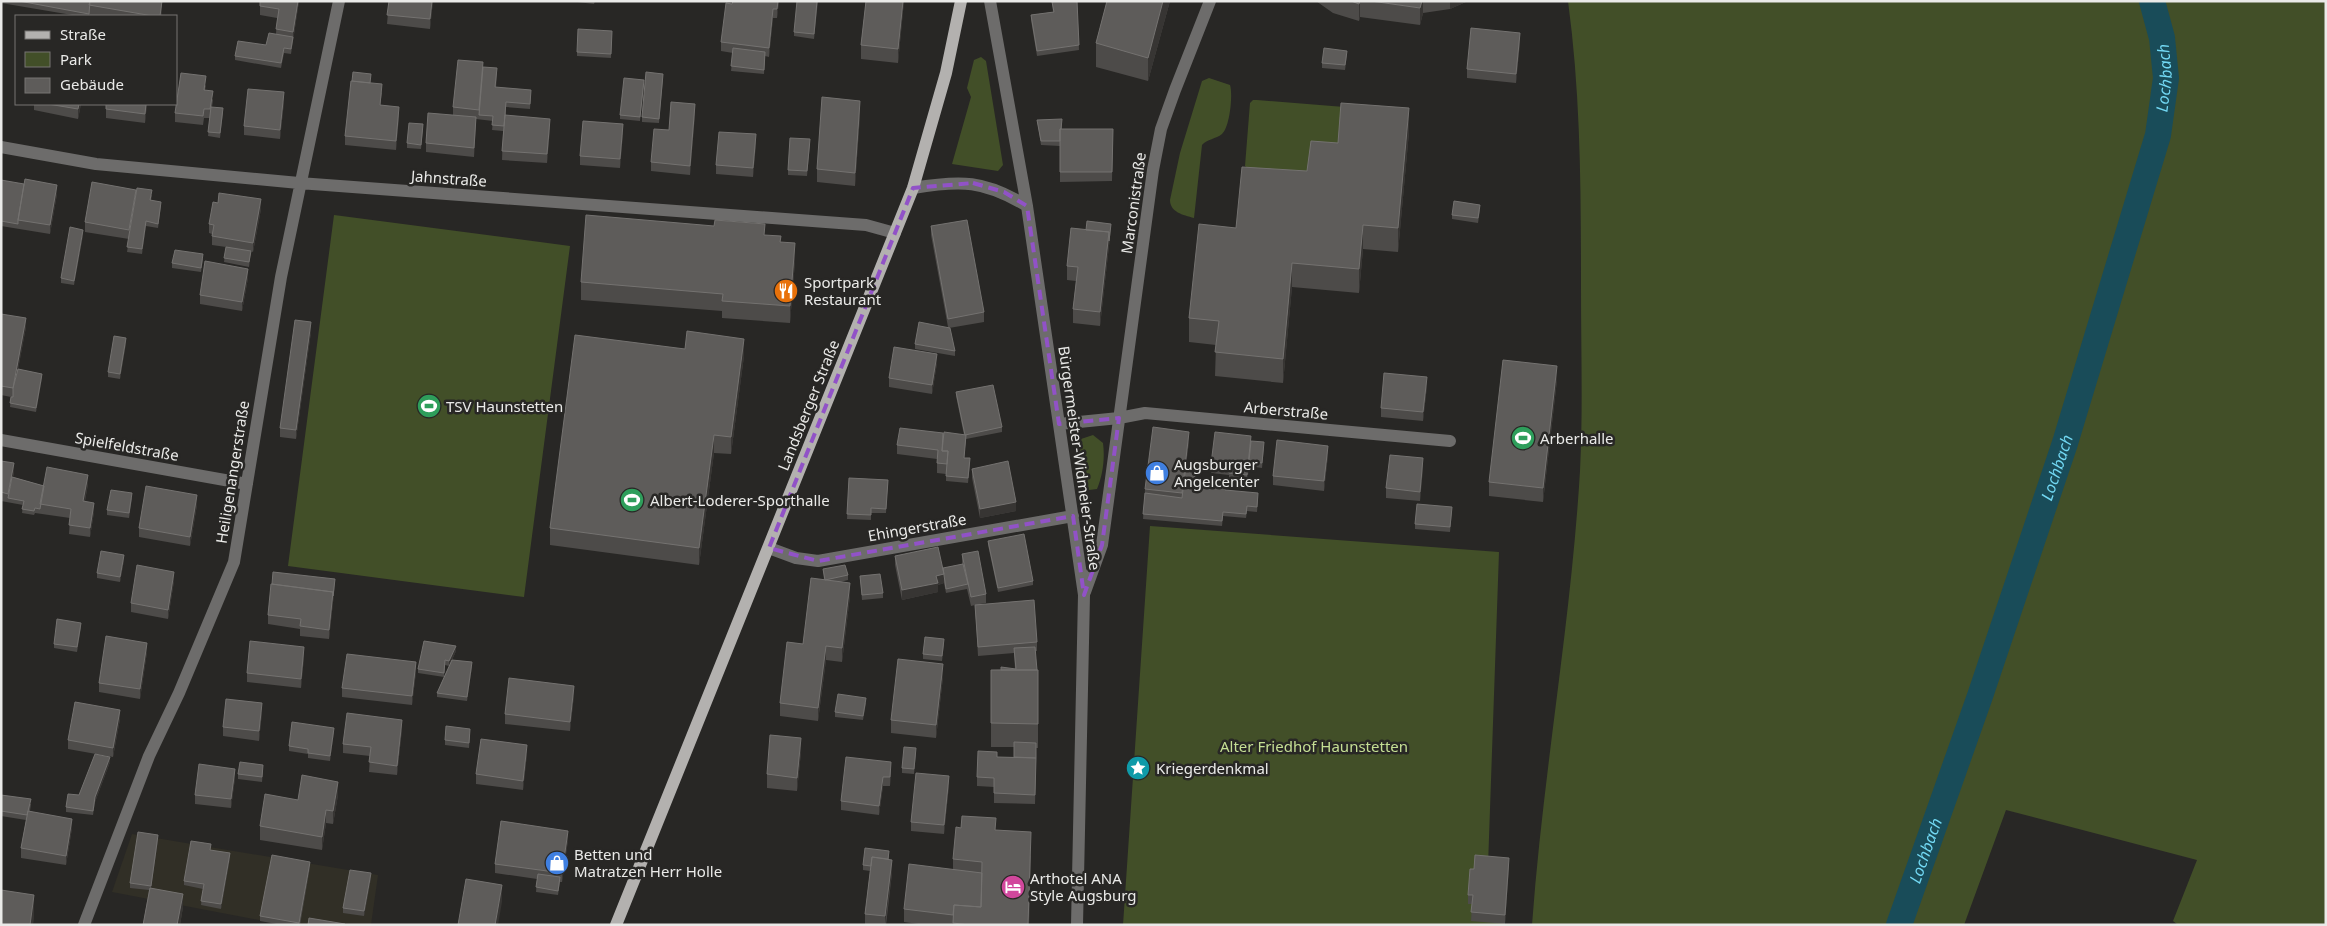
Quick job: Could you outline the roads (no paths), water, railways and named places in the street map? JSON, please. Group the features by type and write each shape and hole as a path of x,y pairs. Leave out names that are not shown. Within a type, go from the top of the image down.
{"main road":[{"name":"Landsberger Straße","path":"616,925 913,188 946,72 961,1"}],"street":[{"name":"Heiligenangerstraße","path":"84,925 150,756 234,562 281,277 299,183 339,1"},
{"name":"Bürgermeister-Widmeier-Straße","path":"990,1 1027,206 1084,594 1077,925"},
{"name":"Marconistraße","path":"1084,594 1102,545 1153,170 1162,129 1210,1"},
{"name":"Jahnstraße","path":"1,147 96,164 299,183 866,225 895,233"},
{"path":"913,188 940,183 973,183 1004,192 1027,206"},
{"name":"Arberstraße","path":"1119,418 1144,413 1450,441"},
{"path":"1059,424 1119,418"},
{"name":"Spielfeldstraße","path":"1,440 247,484"},
{"name":"Ehingerstraße","path":"769,548 796,558 818,561 1072,516"}],"waterway":[{"name":"Lochbach","path":"1899,925 1980,696 2065,443 2158,135 2166,78 2162,38 2152,1"}],"place":[{"name":"Sportpark Restaurant","path":"786,291"},
{"name":"TSV Haunstetten","path":"429,406"},
{"name":"Arberhalle","path":"1523,438"},
{"name":"Augsburger Angelcenter","path":"1157,473"},
{"name":"Albert-Loderer-Sporthalle","path":"632,500"},
{"name":"Kriegerdenkmal","path":"1138,768"},
{"name":"Betten und Matratzen Herr Holle","path":"557,863"},
{"name":"Arthotel ANA Style Augsburg","path":"1013,887"}],"park label":[{"name":"Alter Friedhof Haunstetten","path":"1314,746"}]}
